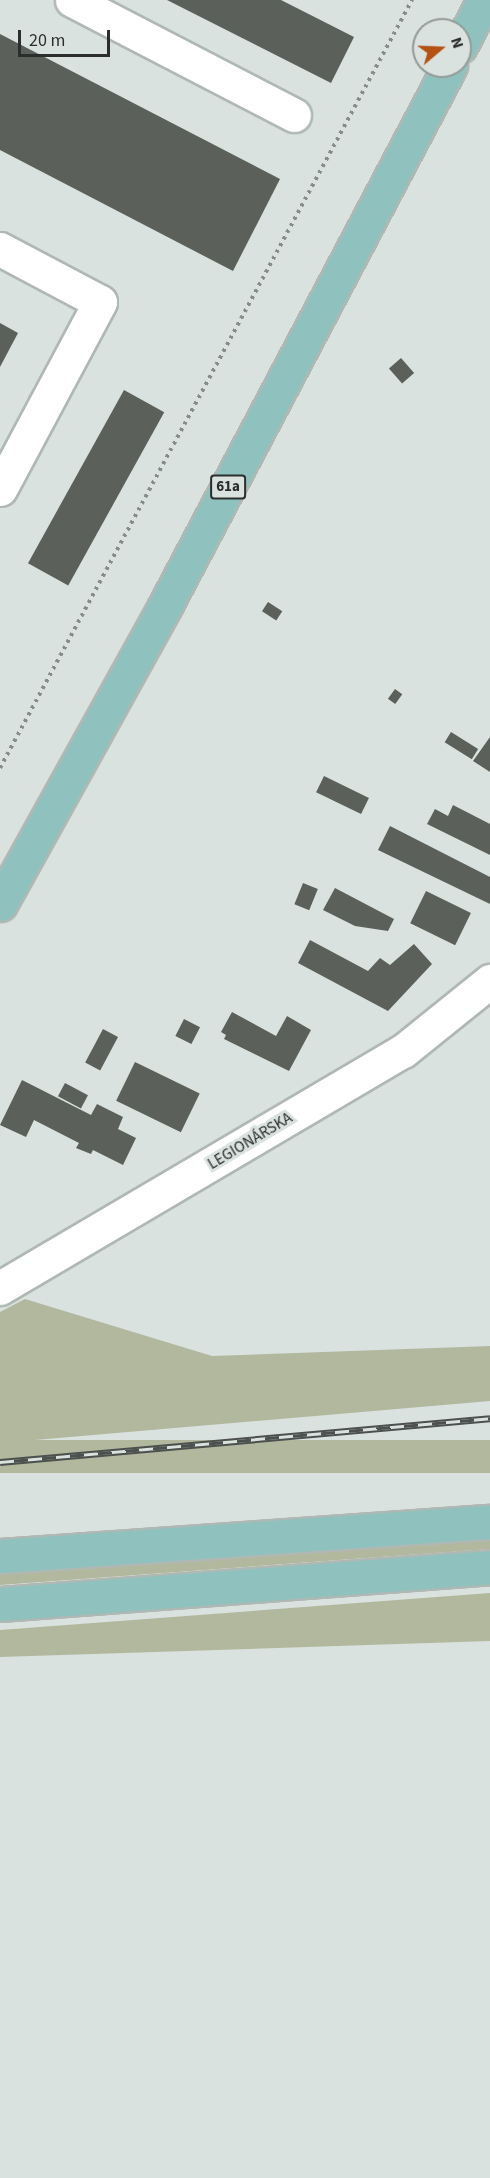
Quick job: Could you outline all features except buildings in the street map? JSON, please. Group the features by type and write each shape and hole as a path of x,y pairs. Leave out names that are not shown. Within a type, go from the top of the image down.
{"main road":[{"path":"472,23 484,0"},
{"name":"61a","path":"0,904 165,606 444,78"},
{"path":"0,1556 490,1522"},
{"path":"0,1604 490,1567"}],"street":[{"path":"72,0 294,115"},
{"path":"0,249 100,302 0,489"},
{"name":"LEGIONÁRSKA","path":"0,1288 403,1051 490,981"}],"path":[{"path":"0,768 412,0"}],"green space":[{"path":"25,1299 212,1356 490,1346 490,1401 0,1443 0,1312"},
{"path":"0,1440 490,1440 490,1473 0,1473"},
{"path":"490,1535 490,1549 0,1585 0,1574"},
{"path":"490,1593 490,1641 0,1657 0,1630"}],"railway":[{"path":"0,1462 490,1418"}]}
